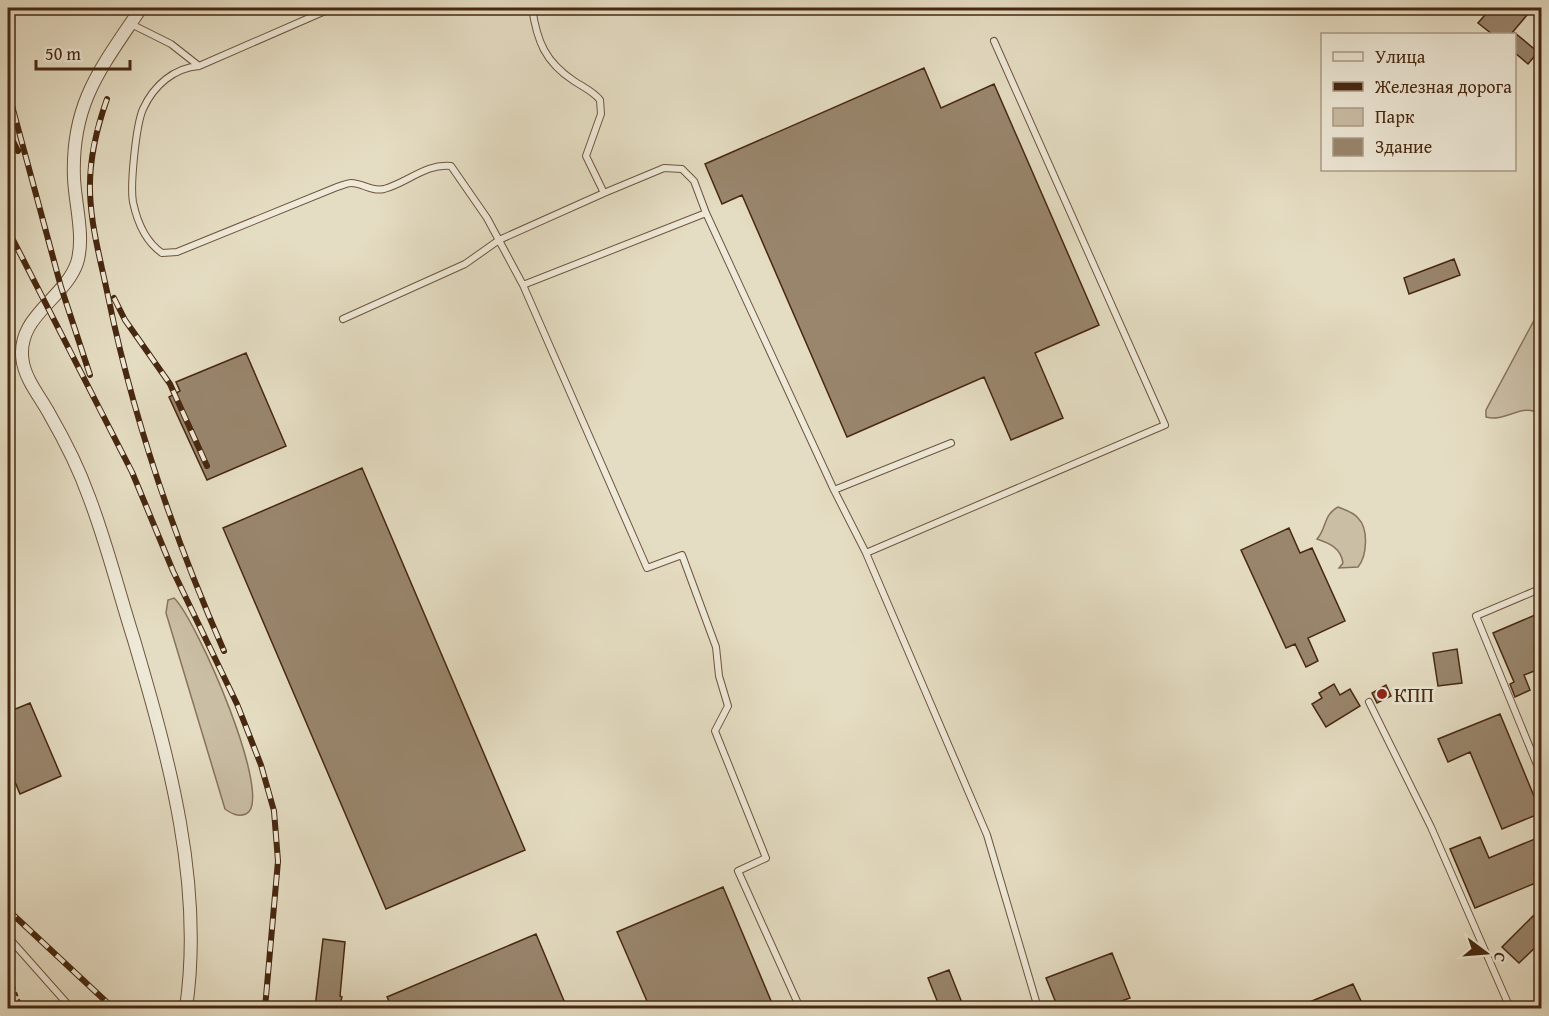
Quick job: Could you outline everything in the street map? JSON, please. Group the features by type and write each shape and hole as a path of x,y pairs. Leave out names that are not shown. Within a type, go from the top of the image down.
{"street":[{"path":"141,8 93,81 83,102 73,158 80,247 76,266 28,326 22,352 28,376 75,463 96,514 162,736 185,850 190,903 189,985 186,1008"}],"lane":[{"path":"332,8 199,66 182,68 174,72 151,97 140,122 132,201 146,239 162,253 177,252 337,187 353,183 375,191 387,189 442,165 451,166 472,193 523,285 647,568 682,555 716,647 719,676 728,706 715,731 766,858 738,871 800,1008"},
{"path":"532,8 535,27 544,54 560,72 600,100 601,114 586,156 604,193"},
{"path":"130,23 171,44 199,66"},
{"path":"866,553 1165,426 994,41"},
{"path":"343,319 465,264 499,240 604,193 664,168 682,169 694,181 706,213 834,490 866,553 987,835 1038,1008"},
{"path":"523,285 706,213"},
{"path":"834,490 951,443"},
{"path":"1542,591 1535,591 1476,616 1542,777"},
{"path":"1369,702 1431,827 1510,1008"},
{"path":"8,937 71,1008"}],"path":[{"path":"8,971 22,1008"}],"green space":[{"path":"1541,246 1541,415 1528,410 1500,417 1486,417 1486,410 1539,311 1540,296 1536,257 1537,249"},
{"path":"1338,507 1356,516 1364,529 1365,550 1358,567 1339,568 1343,563 1340,553 1330,544 1317,539 1327,518"},
{"path":"174,598 185,612 199,638 230,709 242,745 250,778 252,802 246,814 235,814 225,809 166,613 168,600"}],"building":[{"path":"1491,8 1533,8 1512,33 1491,33 1478,23"},
{"path":"1516,34 1538,52 1528,64 1516,54"},
{"path":"924,68 941,108 994,84 1099,325 1035,353 1063,418 1011,440 984,377 847,437 742,195 722,204 705,164"},
{"path":"1454,259 1460,275 1409,294 1404,278"},
{"path":"246,353 286,446 207,480 169,397 180,391 176,382"},
{"path":"362,468 525,850 386,909 223,528"},
{"path":"1289,528 1300,553 1312,548 1345,621 1308,638 1318,661 1306,667 1295,644 1286,648 1241,550"},
{"path":"1542,612 1542,645 1534,648 1542,668 1524,675 1530,690 1515,697 1510,684 1514,682 1493,633"},
{"path":"1457,649 1462,683 1438,686 1433,653"},
{"path":"1334,684 1340,695 1350,689 1360,706 1326,727 1312,704 1322,698 1319,693"},
{"name":"КПП","path":"1386,685 1391,696 1377,703 1372,693"},
{"path":"30,703 61,776 20,794 8,765 8,712"},
{"path":"1500,714 1541,813 1502,829 1470,752 1448,762 1438,739"},
{"path":"1542,836 1542,870 1534,873 1538,882 1475,908 1450,849 1480,837 1489,858"},
{"path":"723,887 774,1008 650,1008 617,932"},
{"path":"1542,907 1542,941 1519,963 1502,947"},
{"path":"536,934 567,1008 392,1008 387,997"},
{"path":"323,939 345,942 340,996 342,997 339,1008 315,1008"},
{"path":"1112,953 1130,998 1102,1008 1058,1008 1046,978"},
{"path":"949,970 964,1008 940,1008 928,978"},
{"path":"1353,984 1362,1003 1350,1008 1295,1008"}],"railway":[{"path":"8,91 61,287 90,375"},
{"path":"107,99 94,145 90,180 92,218 99,257 118,342 143,432 188,565 224,651"},
{"path":"8,132 18,151"},
{"path":"8,230 132,472 173,571 237,704 261,765 274,811 278,861 265,1008"},
{"path":"114,298 125,320 170,384 207,466"},
{"path":"8,910 113,1008"}],"place":[{"name":"КПП","path":"1382,694"}]}
